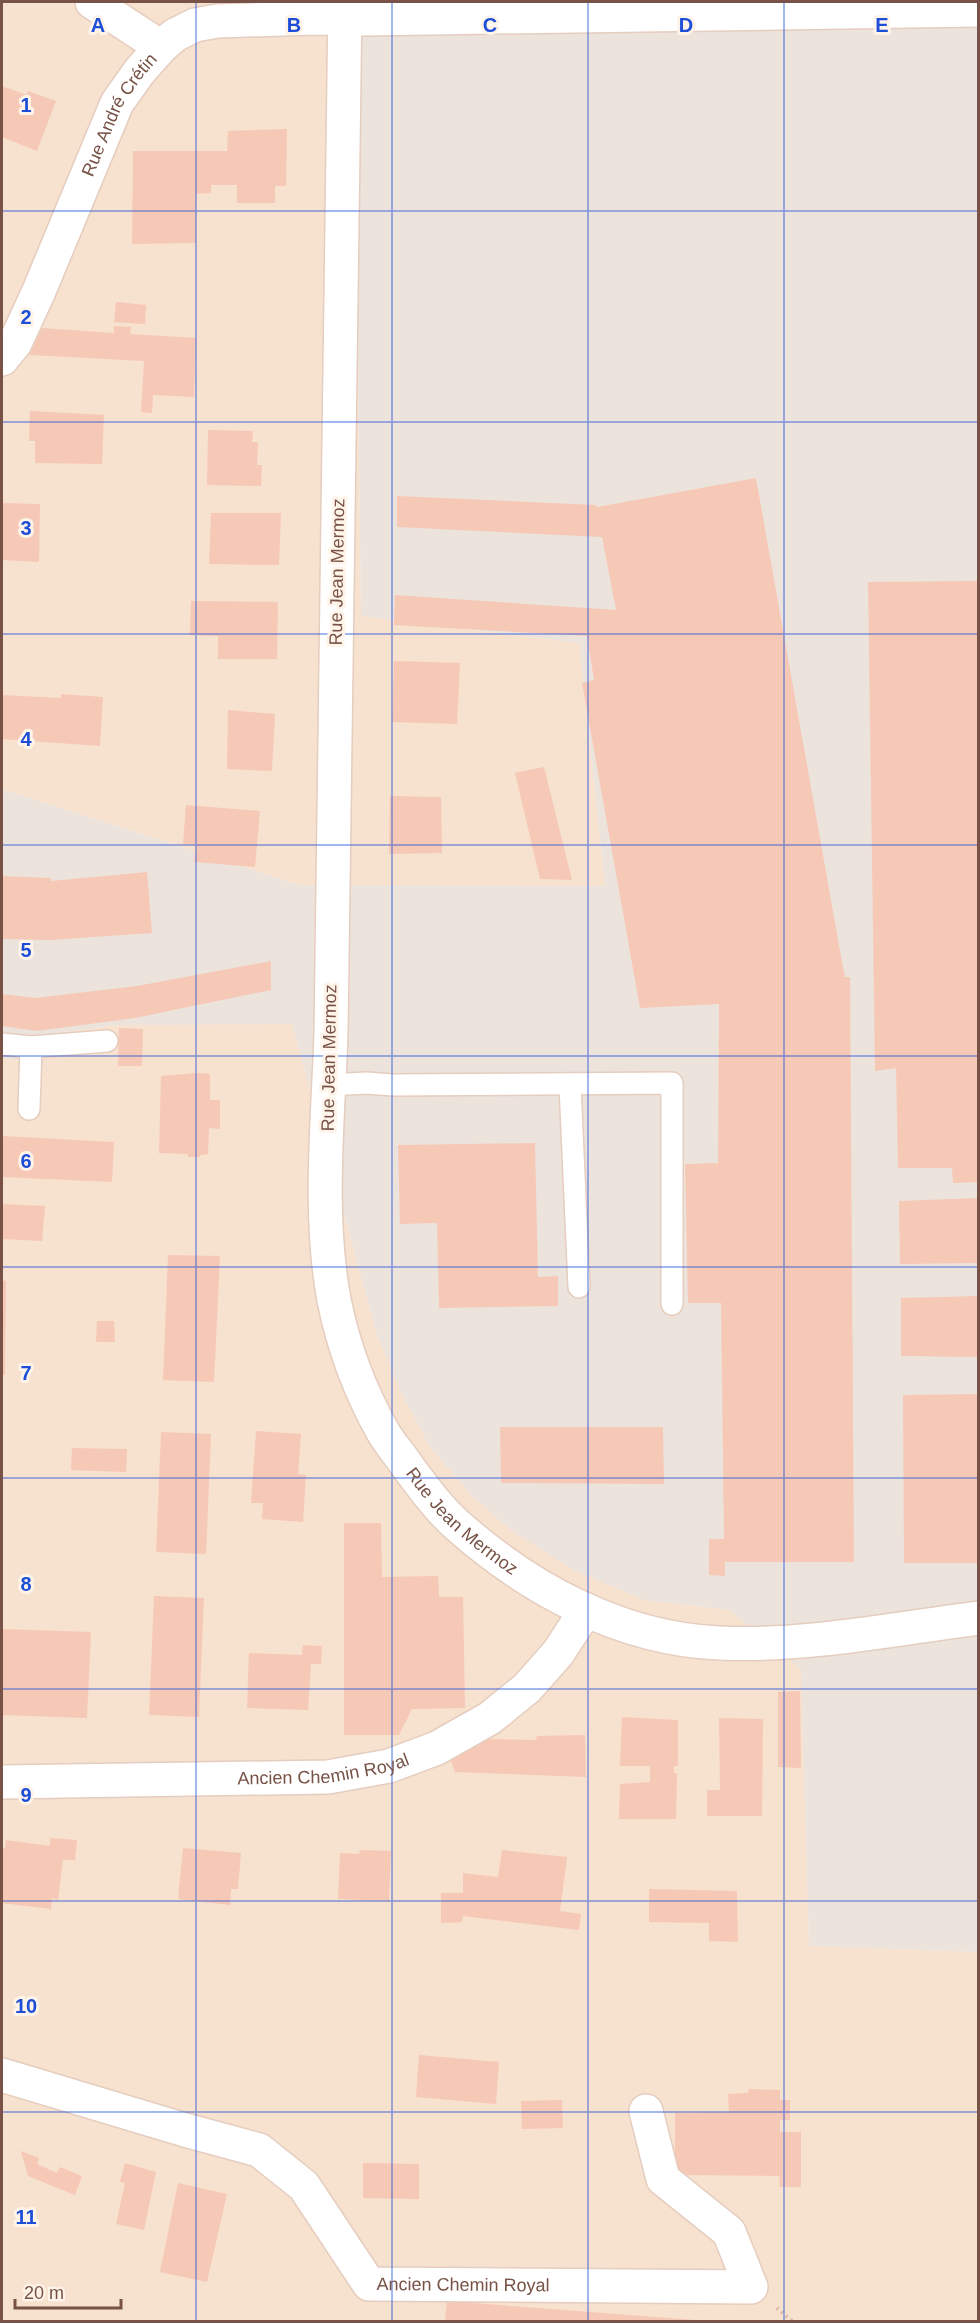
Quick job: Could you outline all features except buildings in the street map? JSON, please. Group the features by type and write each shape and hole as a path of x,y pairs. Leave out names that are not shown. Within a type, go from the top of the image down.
{"street":[{"path":"92,2 161,47"},
{"name":"Rue André Crétin","path":"6,346 117,103 139,72 161,47 175,35 195,25 218,21 315,18 345,10 978,10"},
{"name":"Rue Jean Mermoz","path":"345,10 326,1199 328,1255 334,1300 348,1356 383,1432 428,1494 455,1524 492,1554 536,1584 586,1610 623,1625 667,1636 718,1643 783,1643 978,1618"},
{"name":"Ancien Chemin Royal","path":"2,1782 328,1777 389,1766 437,1748 490,1718 527,1688 558,1653 586,1610"},
{"name":"Ancien Chemin Royal","path":"2,2075 259,2150 304,2186 369,2284 751,2287 729,2232 663,2179 646,2111"}],"lane":[{"path":"2,1044 31,1047 106,1041"},
{"path":"29,1109 31,1047"},
{"path":"329,1085 672,1083 672,1304"},
{"path":"570,1085 579,1287"}],"shaded area":[{"path":"2,2 353,2 361,616 579,643 605,886 299,885 2,789"},
{"path":"353,2 978,2 978,1952 809,1946 801,1669 729,1610 644,1600 573,1570 512,1531 471,1495 430,1447 402,1394 377,1335 292,1024 120,1025 47,1034 43,1065 2,1058 2,789 299,885 605,886 579,643 361,616"},
{"path":"292,1024 377,1335 402,1394 430,1447 471,1495 512,1531 644,1600 729,1610 802,1669 809,1946 978,1952 978,2321 2,2321 2,1058 42,1065 46,1034 120,1025"}]}
